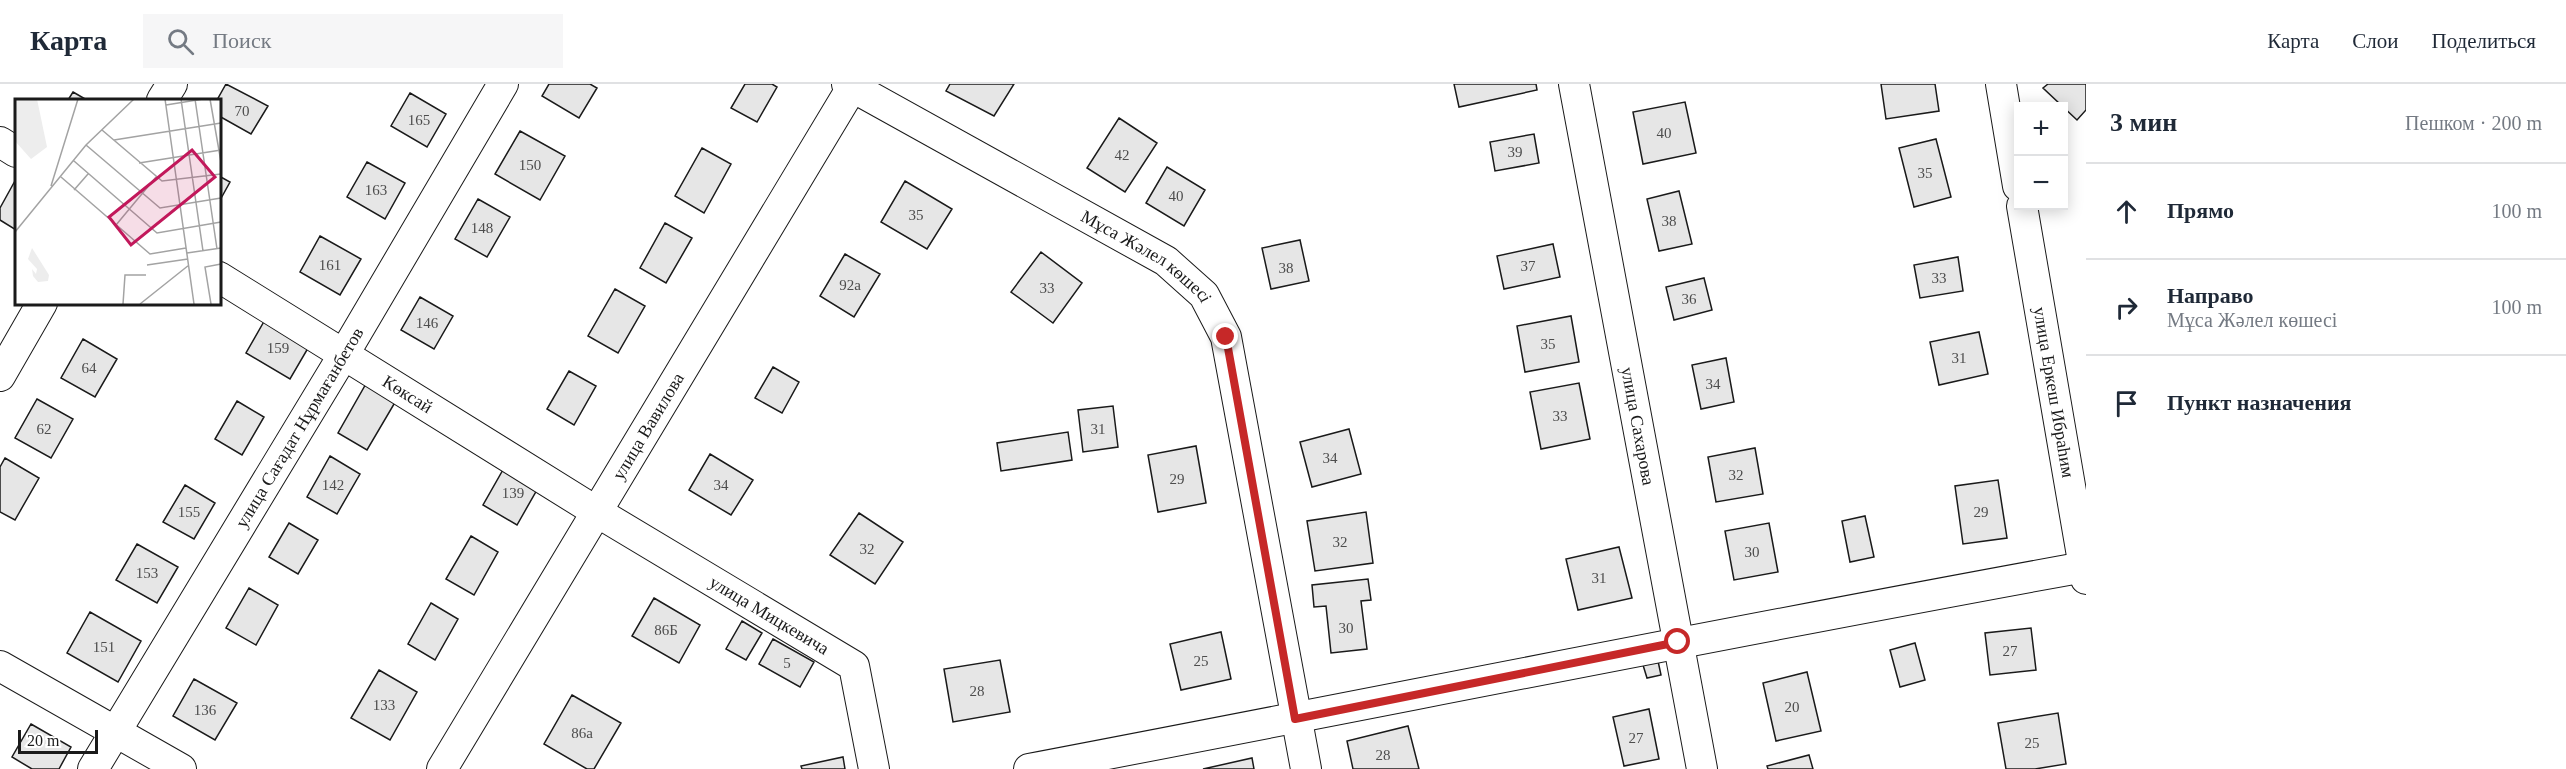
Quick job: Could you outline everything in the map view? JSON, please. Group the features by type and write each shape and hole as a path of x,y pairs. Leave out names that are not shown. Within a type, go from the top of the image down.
{"street":[{"path":"163,99 172,84"},
{"name":"улица Сағадат Нұрмағанбетов","path":"93,769 344,354 503,84"},
{"name":"улица Сахарова","path":"1574,84 1702,769"},
{"path":"2001,84 2014,158"},
{"name":"улица Вавилова","path":"442,769 851,85"},
{"name":"Мұса Жәлел көшесі","path":"851,85 1166,261 1204,295 1226,337 1306,769"},
{"path":"0,142 15,151"},
{"name":"улица Еркеш Ибраһим","path":"2023,210 2085,573"},
{"name":"Көксай","path":"220,278 597,512"},
{"path":"0,376 41,304"},
{"name":"улица Мицкевича","path":"597,512 854,666 874,769"},
{"path":"1029,769 1295,719 1678,642 2085,573"},
{"path":"0,666 181,769"}],"building":[{"path":"226,84 268,106 251,134 220,117 220,99 218,99"},
{"path":"549,84 590,84 597,88 579,118 542,96"},
{"path":"745,84 772,84 777,87 757,122 731,108"},
{"path":"950,84 1014,84 994,116 946,91"},
{"path":"1454,84 1536,84 1537,90 1459,107"},
{"path":"1881,84 1935,84 1939,111 1886,119"},
{"path":"2048,84 2086,84 2086,110 2077,120 2068,112 2068,102 2058,102 2043,88"},
{"path":"73,92 85,99 69,99"},
{"path":"410,93 446,114 427,147 391,126"},
{"path":"1685,102 1696,153 1643,164 1633,112"},
{"path":"1119,118 1157,143 1125,192 1087,168"},
{"path":"520,131 565,156 540,200 495,174"},
{"path":"1534,134 1539,163 1495,171 1490,142"},
{"path":"1936,139 1951,197 1914,207 1899,148"},
{"path":"702,148 731,164 704,213 675,196"},
{"path":"367,162 405,183 385,219 347,197"},
{"path":"1167,167 1205,190 1184,226 1146,203"},
{"path":"220,177 230,182 220,200"},
{"path":"15,181 15,229 0,220 0,208"},
{"path":"905,181 952,209 927,249 881,222"},
{"path":"1679,191 1692,244 1659,251 1647,199"},
{"path":"478,199 510,217 487,257 455,239"},
{"path":"665,223 692,238 666,283 640,268"},
{"path":"320,236 361,259 340,295 300,272"},
{"path":"1300,240 1309,281 1271,289 1262,248"},
{"path":"1553,244 1560,277 1504,289 1497,256"},
{"path":"1041,252 1082,283 1053,323 1011,292"},
{"path":"845,254 880,274 854,317 820,296"},
{"path":"1958,257 1963,291 1920,298 1914,265"},
{"path":"1704,278 1712,310 1674,320 1666,287"},
{"path":"615,289 645,306 618,353 588,336"},
{"path":"420,297 453,316 434,349 401,330"},
{"path":"1571,316 1579,362 1525,372 1517,326"},
{"path":"266,318 311,343 290,379 246,353"},
{"path":"1979,332 1988,374 1939,385 1930,342"},
{"path":"83,339 117,359 95,397 61,378"},
{"path":"1726,358 1734,402 1701,409 1692,365"},
{"path":"773,367 799,382 782,413 755,398"},
{"path":"569,371 596,386 574,425 547,409"},
{"path":"367,382 397,399 367,450 338,433"},
{"path":"1579,383 1590,439 1541,449 1530,392"},
{"path":"37,399 73,419 51,458 15,438"},
{"path":"237,401 264,417 242,455 215,439"},
{"path":"1113,406 1118,447 1083,452 1078,410"},
{"path":"1349,429 1361,474 1312,487 1300,442"},
{"path":"1068,432 1072,460 1001,471 997,443"},
{"path":"1196,446 1206,503 1158,512 1148,455"},
{"path":"1755,448 1763,494 1716,502 1708,457"},
{"path":"710,454 753,480 731,515 689,490"},
{"path":"330,456 360,474 337,514 307,497"},
{"path":"5,458 39,478 15,520 0,512 0,467"},
{"path":"508,461 542,481 517,525 483,505"},
{"path":"1998,480 2007,538 1963,544 1955,486"},
{"path":"185,485 215,503 194,539 163,522"},
{"path":"1366,512 1373,563 1315,571 1307,521"},
{"path":"859,513 903,542 875,584 830,555"},
{"path":"1865,516 1874,557 1850,562 1842,521"},
{"path":"289,523 318,540 298,574 269,557"},
{"path":"1769,523 1778,572 1734,580 1725,531"},
{"path":"471,536 498,552 474,595 446,579"},
{"path":"137,544 178,567 157,603 116,580"},
{"path":"1619,547 1632,598 1578,610 1566,559"},
{"path":"1368,579 1371,600 1361,601 1367,649 1331,653 1326,606 1314,607 1312,585"},
{"path":"249,588 278,605 256,645 226,628"},
{"path":"654,598 700,625 679,663 632,636"},
{"path":"431,603 458,619 435,660 408,644"},
{"path":"90,612 141,641 118,682 67,653"},
{"path":"742,621 762,633 746,660 726,649"},
{"path":"2031,628 2036,670 1990,675 1985,633"},
{"path":"1221,632 1231,679 1181,690 1170,644"},
{"path":"773,639 814,662 800,687 759,664"},
{"path":"1915,643 1925,680 1900,687 1890,650"},
{"path":"1000,660 1010,712 953,722 944,669"},
{"path":"1658,661 1661,675 1647,678 1643,665"},
{"path":"379,670 417,692 390,740 351,718"},
{"path":"1807,672 1821,731 1776,741 1763,683"},
{"path":"194,679 237,703 215,740 173,716"},
{"path":"572,695 621,723 594,769 587,769 544,744"},
{"path":"1649,709 1659,759 1624,766 1613,717"},
{"path":"2058,713 2066,764 2035,769 2006,769 1998,723"},
{"path":"31,724 71,747 59,769 32,769 12,757"},
{"path":"1408,726 1419,769 1353,769 1347,741"},
{"path":"1809,755 1813,769 1768,769 1767,766"},
{"path":"843,757 845,769 802,769 801,766"},
{"path":"1252,758 1254,769 1203,769"}],"route":[{"path":"1226,337 1295,719 1678,642"}]}
